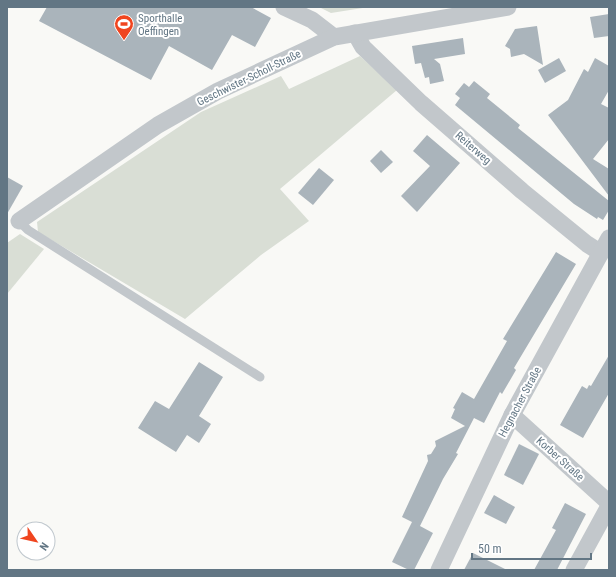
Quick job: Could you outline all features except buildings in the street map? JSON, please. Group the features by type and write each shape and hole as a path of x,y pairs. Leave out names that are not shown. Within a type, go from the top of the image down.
{"street":[{"path":"284,7 312,20 334,37"},
{"name":"Geschwister-Scholl-Straße","path":"19,221 158,125 218,92 334,37 508,7"},
{"name":"Reiterweg","path":"355,33 363,47 422,103 522,190 587,244 601,253"},
{"name":"Hegnacher Straße","path":"439,570 512,416 609,238"},
{"name":"Korber Straße","path":"512,416 609,505 574,570"}],"lane":[{"path":"19,221 28,230 260,377"}],"shaded area":[{"path":"319,7 369,7 331,13"},
{"path":"360,56 397,90 280,189 309,221 261,255 185,319 38,232 37,222 201,112 281,76 289,89"},
{"path":"20,234 44,249 7,294 7,243"}],"place":[{"name":"Sporthalle Oeffingen","path":"124,41"}]}
